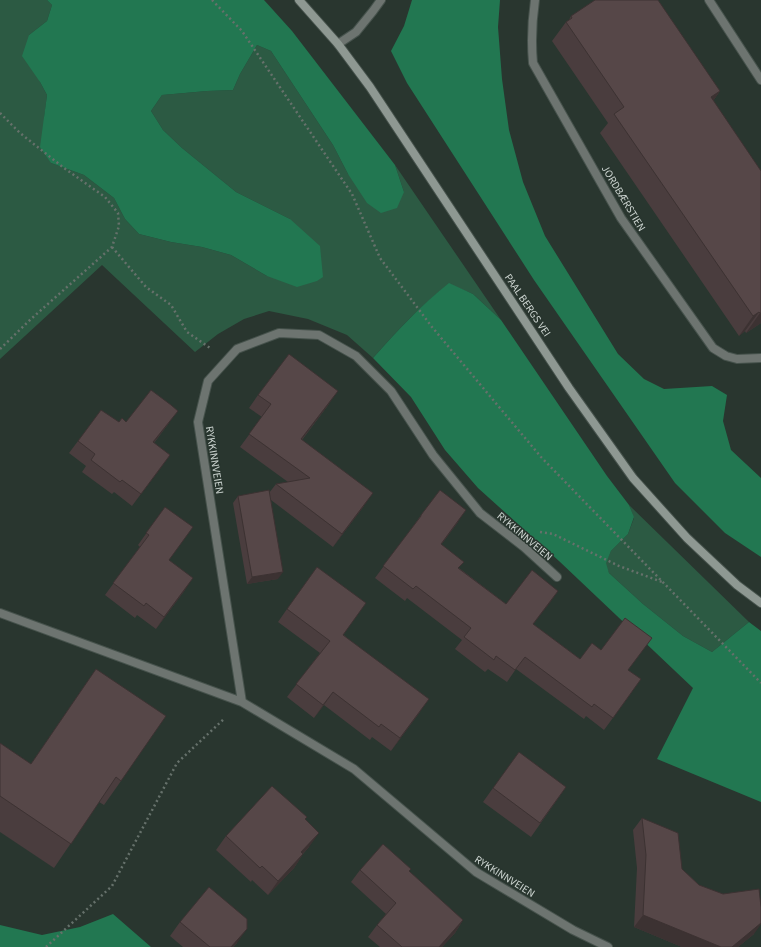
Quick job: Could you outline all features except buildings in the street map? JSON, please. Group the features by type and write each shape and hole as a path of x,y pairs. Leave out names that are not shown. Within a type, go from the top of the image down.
{"street":[{"name":"PAAL BERGS VEI","path":"299,0 338,44 370,87 570,388 633,478 687,538 737,585 761,603"},
{"path":"338,44 356,32 380,0"},
{"name":"JORDBÆRSTIEN","path":"535,0 532,26 533,63 622,218 713,348 726,356 737,359 761,358"},
{"path":"709,0 761,80"},
{"name":"RYKKINNVEIEN","path":"242,702 198,422 208,381 237,349 279,333 319,335 356,356 392,391 433,455 480,513 524,547 557,577"},
{"name":"RYKKINNVEIEN","path":"0,613 242,702 354,769 476,872 573,930 608,947"}],"path":[{"path":"212,0 242,30 352,194 380,258 432,327 541,457 761,683"},
{"path":"0,112 20,133 64,168 105,197 118,213 119,226 112,247 31,319 0,349"},
{"path":"112,247 146,287 171,306 187,332 226,360"},
{"path":"540,532 553,534 619,566 664,583"},
{"path":"46,947 112,886 177,763 242,702"}],"green space":[{"path":"0,0 47,0 52,5 47,21 29,35 40,82 47,95 44,119 51,163 84,175 114,198 125,219 139,234 171,242 202,247 231,255 267,276 290,219 236,192 182,148 163,130 151,111 162,95 233,90 240,74 257,45 271,51 333,145 348,174 404,192 395,165 501,320 473,294 449,284 410,319 373,358 347,335 308,319 269,311 244,319 218,334 195,352 102,265 0,359"},
{"path":"47,0 264,0 292,31 395,165 404,192 397,208 381,213 367,203 348,174 333,145 271,51 257,45 240,74 233,90 162,95 151,111 163,130 182,148 236,192 290,219 320,246 323,277 317,281 297,287 267,276 231,255 202,247 171,242 139,234 125,219 114,198 84,175 51,163 40,147 47,95 22,56 29,35 47,21 52,5"},
{"path":"412,0 500,0 498,27 502,79 509,130 523,182 545,236 618,354 644,379 664,389 712,386 727,395 723,421 731,450 761,478 761,557 725,533 675,483 534,280 407,83 391,51 404,26"},
{"path":"449,283 473,294 501,320 607,476 629,505 634,517 628,534 611,551 606,563 609,573 643,604 683,636 712,652 749,622 761,631 761,802 657,759 693,688 559,561 478,488 445,450 411,397 373,358 429,300"},
{"path":"629,505 749,622 712,652 683,636 643,604 609,573 605,563 611,551 628,534 634,518"},
{"path":"113,914 151,947 0,947 0,925 42,935 80,927"}]}
